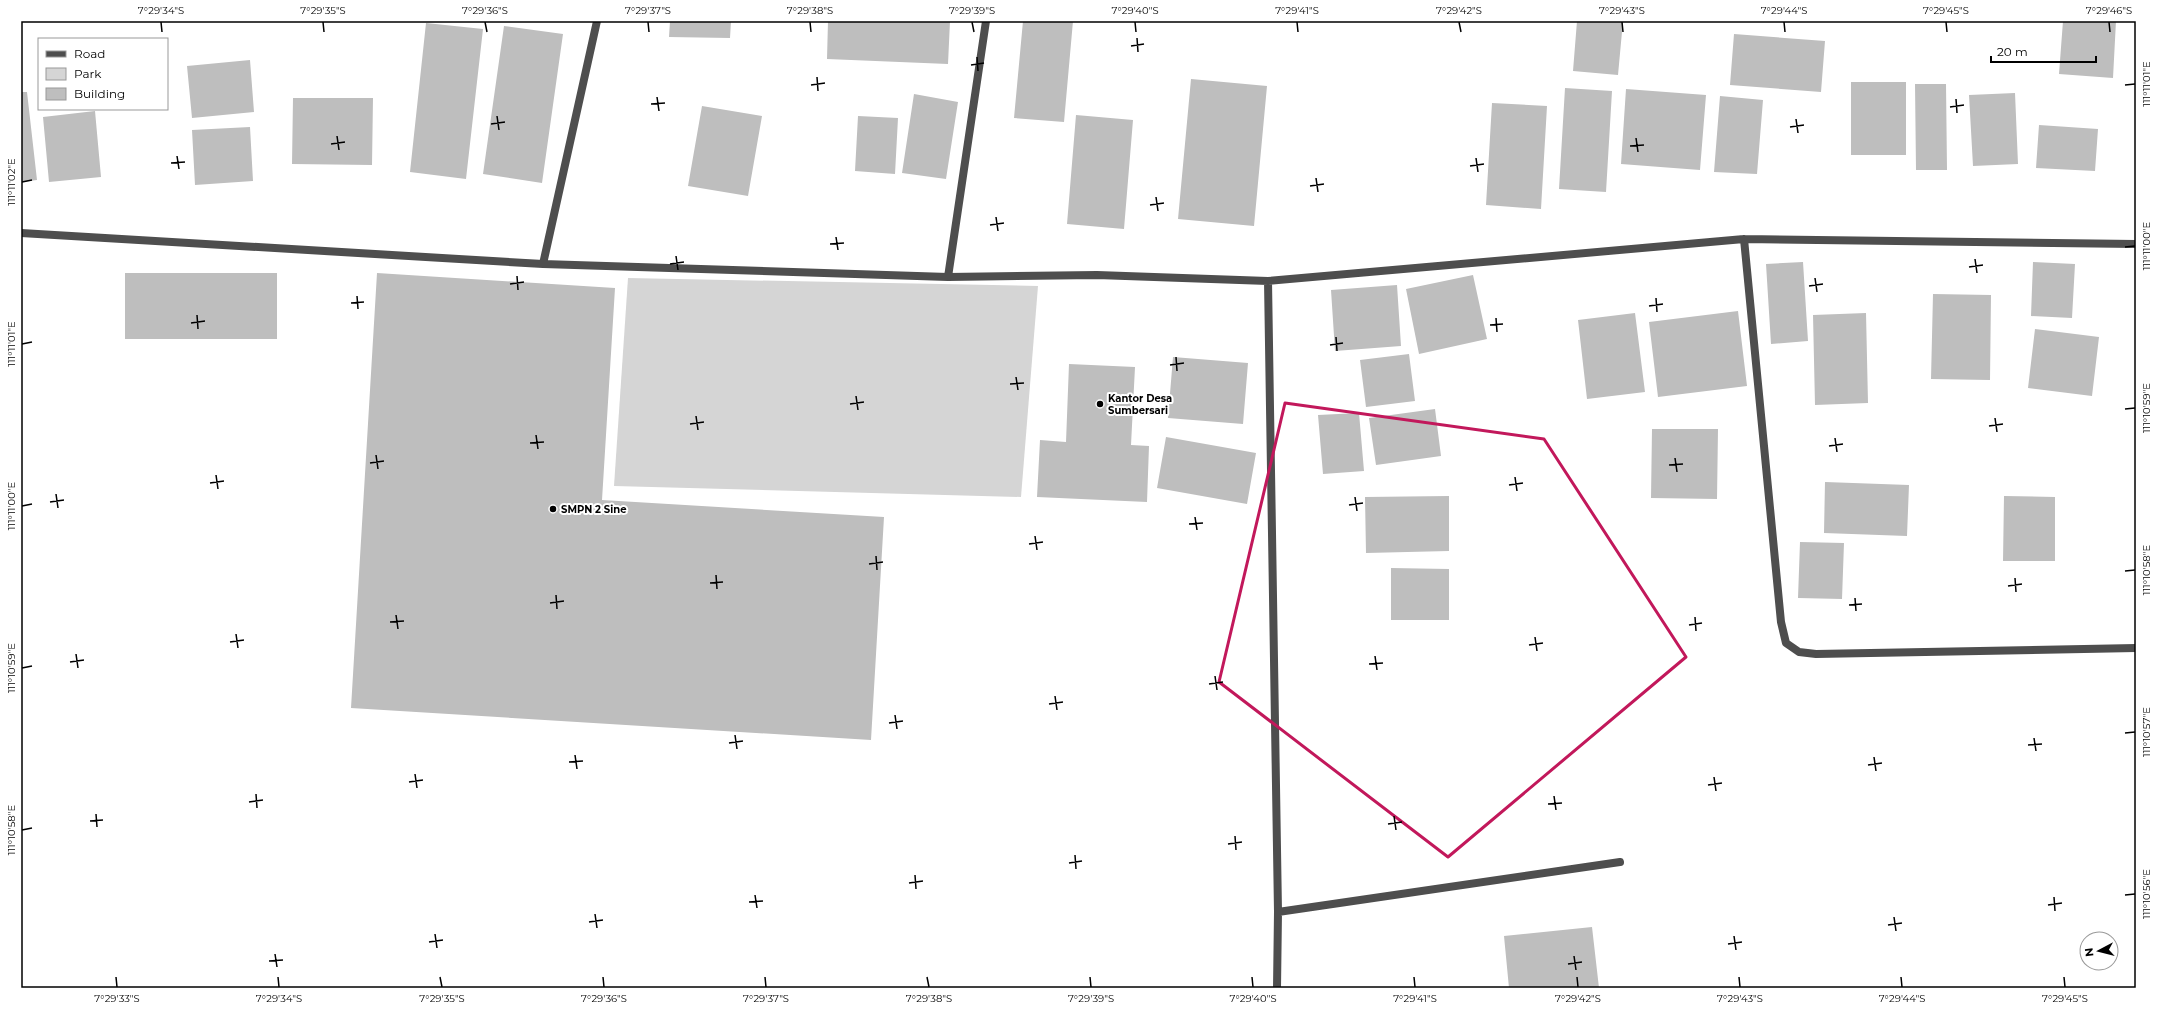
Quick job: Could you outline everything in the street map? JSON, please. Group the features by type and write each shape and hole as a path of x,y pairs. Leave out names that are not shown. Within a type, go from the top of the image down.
{"street":[{"path":"543,264 597,21"},
{"path":"948,277 986,21"},
{"path":"21,233 543,264 948,277 1097,275 1268,281 1744,239 2136,244"},
{"path":"1744,239 1781,622 1786,643 1799,652 1816,654 2136,648"},
{"path":"1268,281 1278,912 1277,988"},
{"path":"1278,912 1620,862"}],"highlighted area":[{"path":"1285,403 1544,439 1686,657 1448,857 1219,682"}],"green space":[{"path":"628,278 1038,286 1021,497 614,486"}],"building":[{"path":"670,21 731,21 730,38 669,37"},
{"path":"828,21 950,21 948,64 827,59"},
{"path":"1023,21 1073,21 1064,122 1014,118"},
{"path":"1577,21 1623,21 1618,75 1573,71"},
{"path":"2063,21 2116,21 2113,78 2059,74"},
{"path":"426,23 483,29 466,179 410,172"},
{"path":"504,26 563,34 542,183 483,174"},
{"path":"1734,34 1825,41 1821,92 1730,85"},
{"path":"250,60 254,112 192,118 187,66"},
{"path":"1191,79 1267,86 1254,226 1178,219"},
{"path":"1851,82 1906,82 1906,155 1851,155"},
{"path":"1915,84 1946,84 1947,170 1916,170"},
{"path":"1565,88 1612,91 1606,192 1559,189"},
{"path":"1626,89 1706,95 1700,170 1621,164"},
{"path":"21,92 27,92 37,180 21,182"},
{"path":"2015,93 2018,164 1973,166 1969,95"},
{"path":"914,94 958,102 946,179 902,173"},
{"path":"1720,96 1763,100 1757,174 1714,172"},
{"path":"293,98 373,98 372,165 292,164"},
{"path":"1492,103 1547,106 1541,209 1486,205"},
{"path":"702,106 762,116 748,196 688,186"},
{"path":"95,111 101,177 49,182 43,117"},
{"path":"1076,115 1133,120 1124,229 1067,224"},
{"path":"858,116 898,118 895,174 855,171"},
{"path":"2039,125 2098,129 2095,171 2036,168"},
{"path":"250,127 253,181 195,185 192,130"},
{"path":"1803,262 1808,341 1771,344 1766,264"},
{"path":"2033,262 2075,264 2072,318 2031,316"},
{"path":"125,273 277,273 277,339 125,339"},
{"name":"SMPN 2 Sine","path":"377,273 615,288 602,500 884,517 871,740 351,708"},
{"path":"1473,275 1487,339 1419,354 1406,289"},
{"path":"1397,285 1401,346 1335,351 1331,290"},
{"path":"1933,294 1991,295 1990,380 1931,379"},
{"path":"1738,311 1747,386 1658,397 1649,322"},
{"path":"1635,313 1645,392 1587,399 1578,320"},
{"path":"1866,313 1868,403 1815,405 1813,315"},
{"path":"2035,329 2099,337 2092,396 2028,388"},
{"path":"1409,354 1415,401 1366,407 1360,360"},
{"path":"1173,357 1248,363 1243,424 1168,418"},
{"name":"Kantor Desa Sumbersari","path":"1069,364 1135,367 1131,445 1149,446 1147,502 1037,497 1040,440 1066,442"},
{"path":"1435,409 1441,456 1376,465 1369,418"},
{"path":"1359,413 1364,471 1323,474 1318,415"},
{"path":"1652,429 1718,429 1717,499 1651,498"},
{"path":"1166,437 1256,453 1247,504 1157,488"},
{"path":"1825,482 1909,485 1907,536 1824,533"},
{"path":"1449,496 1449,551 1366,553 1365,497"},
{"path":"2004,496 2055,497 2055,561 2003,561"},
{"path":"1800,542 1844,543 1842,599 1798,598"},
{"path":"1391,568 1449,569 1449,620 1391,620"},
{"path":"1592,927 1599,988 1509,988 1504,936"}],"place":[{"name":"Kantor Desa Sumbersari","path":"1100,404"},
{"name":"SMPN 2 Sine","path":"553,509"}]}
